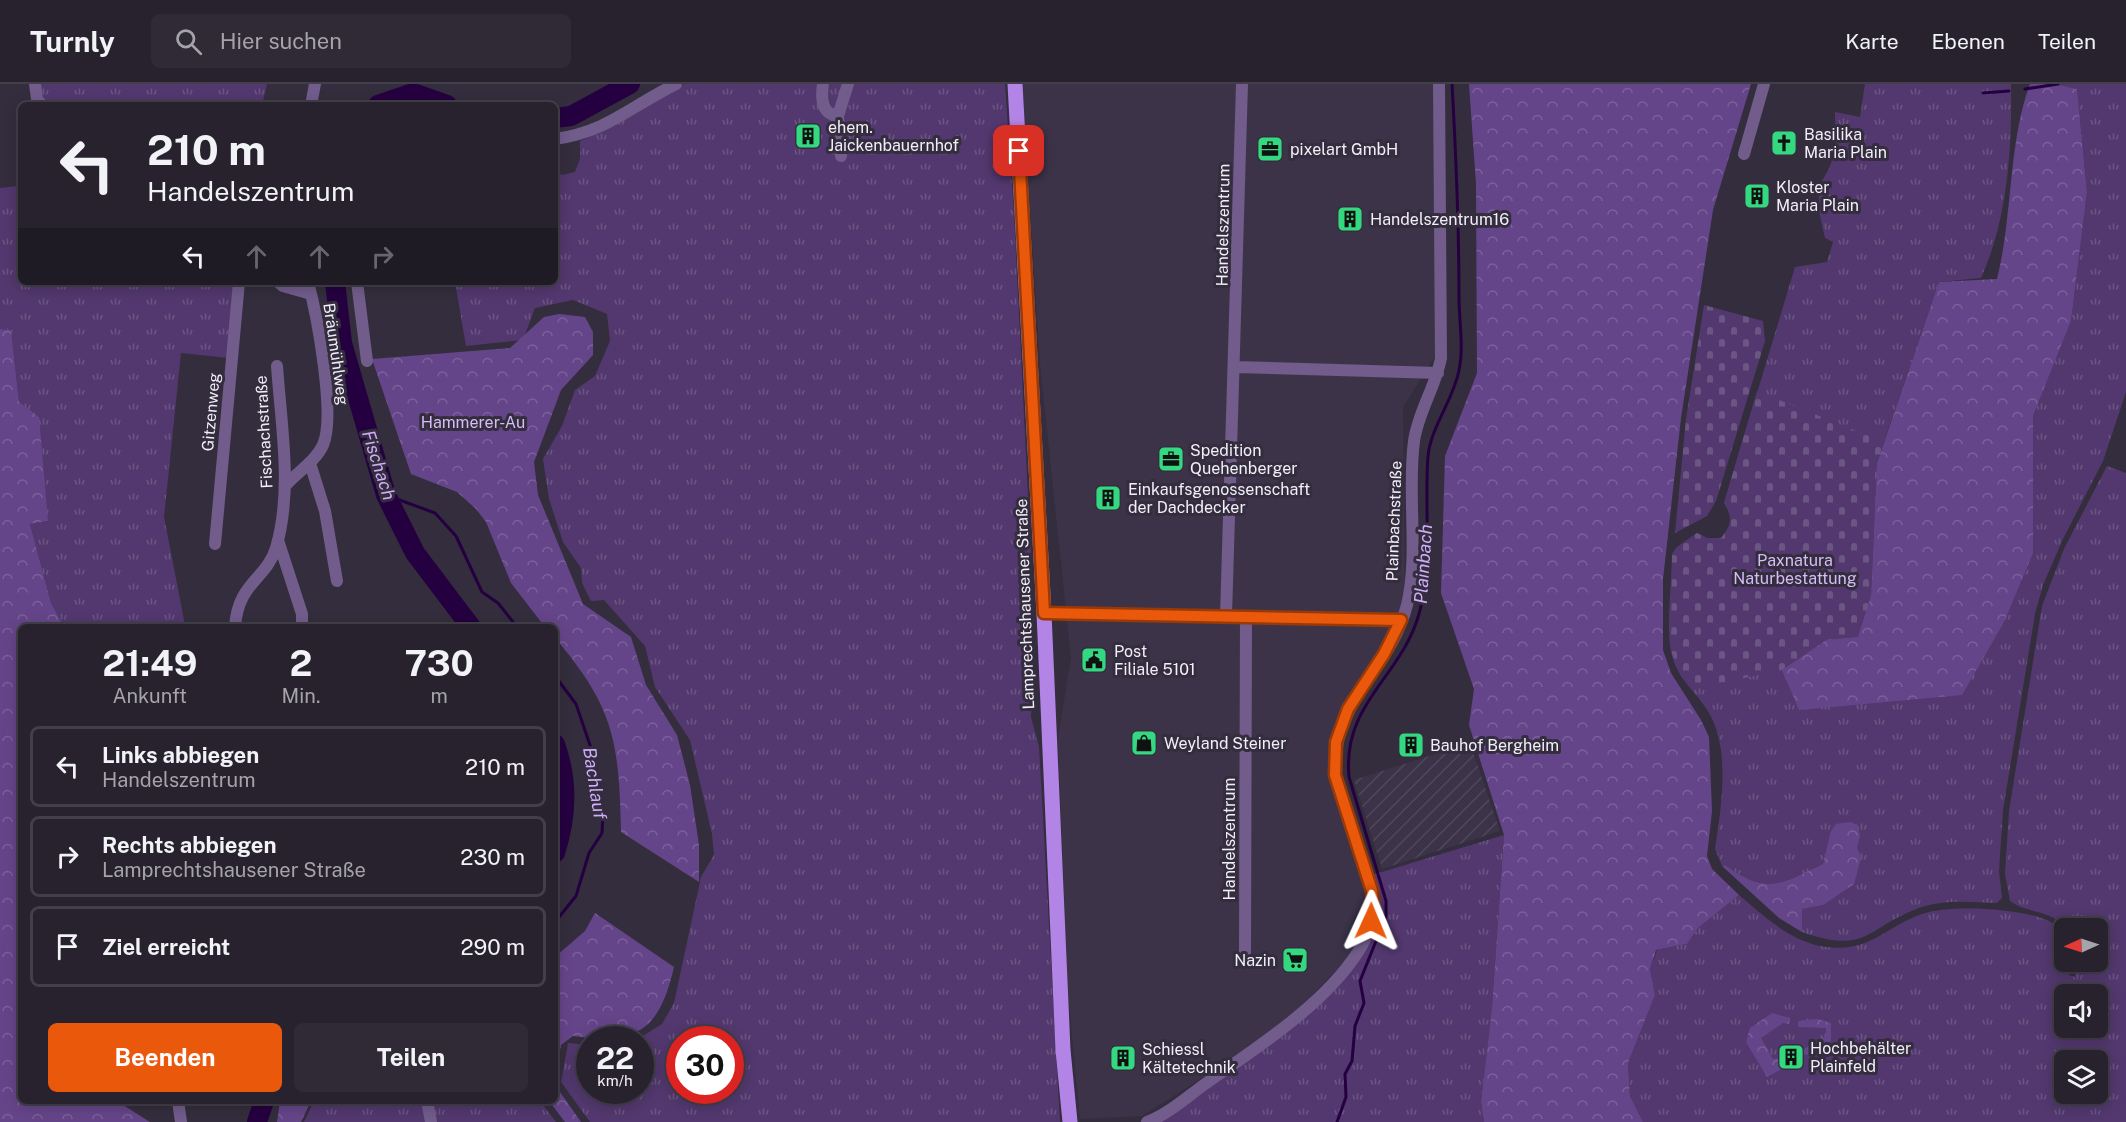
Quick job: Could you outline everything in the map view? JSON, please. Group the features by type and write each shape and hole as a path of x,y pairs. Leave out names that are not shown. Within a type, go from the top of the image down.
{"main road":[{"name":"Lamprechtshausener Straße","path":"1015,84 1044,613 1063,1050 1070,1122"}],"street":[{"path":"35,84 40,102"},
{"path":"312,102 315,84"},
{"path":"558,139 580,136 599,128 676,84"},
{"path":"823,84 822,103 825,110 832,116 838,116"},
{"path":"841,156 838,116 848,84"},
{"name":"Handelszentrum","path":"1226,616 1242,84"},
{"name":"Plainbachstraße","path":"1147,1122 1188,1097 1268,1040 1332,982 1357,953 1366,938 1374,910 1374,901 1335,775 1336,742 1348,709 1384,654 1407,604 1412,566 1410,519 1415,437 1438,373 1442,306 1440,84"},
{"path":"1744,154 1764,84"},
{"name":"Gitzenweg","path":"215,544 239,285"},
{"path":"282,285 309,288"},
{"path":"357,285 367,361"},
{"name":"Bräumühlweg","path":"286,485 310,463 323,446 328,425 309,288"},
{"name":"Fischachstraße","path":"235,624 236,608 242,596 275,551 278,539 286,485 277,366"},
{"path":"1235,367 1438,373"},
{"path":"310,463 325,510 338,581"},
{"path":"278,539 302,614 302,624"},
{"path":"1044,613 1401,620"},
{"name":"Handelszentrum","path":"1245,952 1246,617"},
{"path":"178,1104 181,1122"},
{"path":"428,1104 431,1122"}],"shaded area":[{"path":"1022,84 1433,84 1437,224 1435,356 1403,407 1405,603 1388,640 1336,730 1330,778 1365,885 1367,912 1360,941 1344,962 1304,1004 1252,1046 1142,1116 1080,1119 1068,993 1058,738 1071,658 1040,363"},
{"path":"1470,743 1500,831 1382,869 1354,780"}],"green space":[{"path":"37,84 267,84 263,102 45,102"},
{"path":"684,84 1005,84 1031,556 1033,666 1031,717 1039,747 1060,1122 590,1122 577,1104 654,1104 654,1029 662,1024 674,1003 701,877 714,855 712,834 690,740 655,687 645,646 604,600 591,601 582,583 581,568 563,542 549,499 543,459 562,426 575,390 595,376 610,341 607,314 573,300 535,308 523,340 466,346 456,285 558,285 558,173 562,175 575,172 580,159 580,141"},
{"path":"1469,84 1751,84 1713,210 1681,418 1663,579 1663,650 1671,673 1701,720 1709,737 1712,811 1707,856 1712,869 1739,895 1698,928 1687,944 1656,950 1650,969 1655,995 1628,1063 1630,1096 1643,1122 1484,1122 1481,1102 1492,1007 1504,835 1469,725 1474,689 1441,593 1445,456 1477,373 1476,184"},
{"path":"1865,84 2011,84 2011,133 2006,183 2003,207 1990,255 1981,278 1939,282 1877,462 2033,553 2033,416 2071,321 2087,192 2077,89 2054,84 2126,84 2126,392 2103,461 2063,539 2043,585 2035,614 2003,810 1999,871 2002,898 1997,903 1958,902 1928,905 1901,916 1865,936 1841,941 1802,932 1801,909 1823,905 1857,848 1860,837 1830,833 1823,864 1796,877 1774,884 1752,880 1725,865 1722,866 1715,849 1722,798 1720,745 1709,713 1682,677 1673,660 1669,617 1672,554 1677,547 1697,533 1707,538 1721,538 1729,525 1730,517 1724,503 1795,267 1827,262 1833,242 1825,238 1819,211 1819,186 1830,167 1835,149 1835,112 1860,117"},
{"path":"2030,84 2054,84 2077,89 2087,192 2071,321 2033,416 2033,553 2004,622 1962,695 1799,710 1782,670 1826,640 1871,596 1877,463 1939,282 1997,279 2006,230 2018,130"},
{"path":"18,186 18,285 105,287 106,285 237,285 229,358 181,353 164,517 183,624 62,624 51,603 30,524 48,521 19,402 11,330 0,329 0,188"},
{"name":"Paxnatura Naturbestattung","path":"1704,305 1763,321 1765,341 1716,501 1707,516 1675,533 1686,419"},
{"name":"Hammerer-Au","path":"559,314 585,317 593,332 593,355 561,390 534,462 538,495 583,604 631,637 646,685 677,735 690,785 699,845 699,882 621,832 615,750 602,707 590,685 558,642 558,624 543,624 511,583 486,522 476,509 457,492 411,474 372,359 510,348 544,317"},
{"path":"0,329 11,330 19,402 39,417 48,521 30,524 51,603 62,624 18,624 18,1104 123,1104 150,1122 0,1122"},
{"name":"Paxnatura Naturbestattung","path":"1757,391 1884,442 1877,463 1871,596 1858,637 1826,640 1782,670 1691,689 1681,676 1671,651 1672,554 1677,547 1697,533 1707,538 1721,538 1727,529 1730,517 1724,503"},
{"path":"2107,466 2126,473 2126,1122 1643,1122 1630,1096 1628,1063 1655,995 1650,969 1657,950 1687,944 1698,928 1739,895 1766,918 1797,938 1820,946 1837,948 1863,944 1908,920 1934,911 1967,908 2022,913 2049,921 2054,925 2054,972 2069,972 2069,975 2075,977 2075,972 2108,972 2108,918 2054,918 2025,908 2010,901 2005,874 2009,811 2042,606 2064,549"},
{"path":"1850,822 1858,825 1860,837 1857,848 1861,858 1854,884 1823,905 1802,909 1802,932 1779,918 1722,866 1725,865 1752,880 1763,883 1774,884 1784,881 1823,864 1830,833 1836,824"},
{"path":"1504,835 1492,1007 1481,1102 1484,1122 1155,1122 1314,1007 1375,925 1379,897 1372,875"},
{"path":"595,913 674,967 661,1006 653,1019 644,1026 576,1026 576,1036 561,1045 558,1061 558,954 585,931"},
{"path":"1772,1013 1790,1018 1789,1024 1783,1023 1761,1038 1773,1059 1782,1057 1789,1065 1767,1077 1746,1042 1750,1028"},
{"path":"1817,1019 1831,1023 1831,1041 1801,1057 1799,1052 1826,1036 1826,1028 1798,1027 1798,1021"},
{"path":"568,1043 576,1044 576,1103 561,1082"},
{"path":"558,1089 581,1122 565,1122 551,1104 558,1104"},
{"path":"280,1104 310,1104 301,1122 277,1122"},
{"path":"313,1104 542,1104 556,1122 304,1122"}],"waterway":[{"name":"Fischach","path":"558,118 571,116 630,84"},
{"name":"Plainbach","path":"1337,1122 1346,1097 1345,1074 1352,1061 1355,1026 1364,1003 1360,981 1386,916 1386,901 1349,777 1349,751 1354,729 1363,710 1411,636 1419,614 1426,575 1428,456 1433,434 1456,381 1460,361 1458,217 1452,84"},
{"path":"2025,89 2058,84"},
{"path":"1983,93 2009,91"},
{"name":"Fischach","path":"387,102 413,93 438,102"},
{"name":"Fischach","path":"335,285 342,343 386,495 415,553 469,624"},
{"name":"Bachlauf","path":"386,495 435,513 456,536 482,592 498,603 515,624"},
{"name":"Bachlauf","path":"558,680 576,704 593,754 603,812 602,833 589,853 576,896 558,918"},
{"name":"Fischach","path":"558,754 564,785 564,812 558,842"},
{"name":"Fischach","path":"257,1122 263,1104"}],"place":[{"name":"ehem. Jaickenbauernhof","path":"808,136"},
{"name":"Basilika Maria Plain","path":"1784,143"},
{"name":"pixelart GmbH","path":"1270,149"},
{"name":"Kloster Maria Plain","path":"1757,196"},
{"name":"Handelszentrum16","path":"1350,219"},
{"name":"Spedition Quehenberger","path":"1171,459"},
{"name":"Einkaufsgenossenschaft der Dachdecker","path":"1108,498"},
{"name":"Post Filiale 5101","path":"1094,660"},
{"name":"Weyland Steiner","path":"1144,743"},
{"name":"Bauhof Bergheim","path":"1411,745"},
{"name":"Nazin","path":"1295,960"},
{"name":"Hochbehälter Plainfeld","path":"1791,1057"},
{"name":"Schiessl Kältetechnik","path":"1123,1058"}],"route":[{"path":"1019,151 1044,613 1401,620 1384,654 1348,709 1336,742 1335,775 1372,891 1374,910 1371,921"}]}
